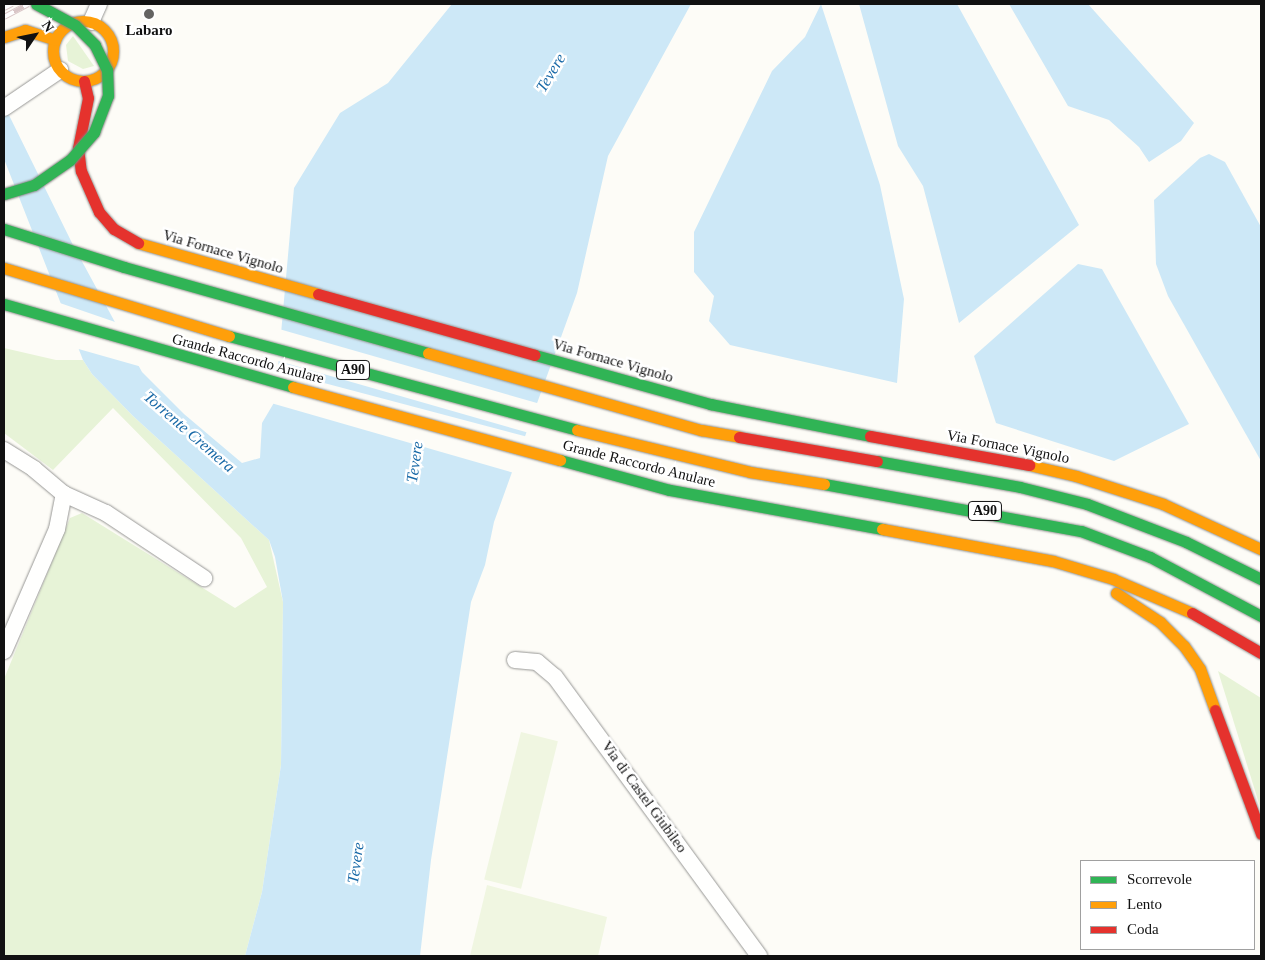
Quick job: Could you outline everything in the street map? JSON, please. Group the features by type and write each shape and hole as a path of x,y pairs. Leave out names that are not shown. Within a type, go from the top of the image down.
{"main road":[{"path":"4,194 34,185 70,160 94,132 108,96 107,70 95,45 75,25 36,4"},
{"path":"82,21 91,22 107,33 113,50 108,68 101,75 84,81 75,80 60,70 54,56 55,40 66,26 82,21"},
{"path":"4,37 24,30 55,40"},
{"name":"Via Fornace Vignolo","path":"84,81 88,98 78,148 82,171 93,202 105,220 123,236 166,252 710,404 776,419 1058,471 1163,504 1261,549"},
{"path":"4,229 124,267 702,430 1020,487 1087,504 1186,542 1261,579"},
{"name":"Grande Raccordo Anulare","path":"4,268 164,318 691,460 1081,531 1150,557 1261,616"},
{"name":"Grande Raccordo Anulare","path":"6,305 158,350 670,490 1053,560 1122,582 1178,605 1261,653"},
{"path":"1053,560 1147,612 1188,651 1207,682 1261,834"}],"street":[{"path":"91,22 99,4"},
{"path":"4,108 60,70"},
{"path":"4,450 34,469 64,494 106,513 204,578"},
{"path":"4,651 57,529 64,494"},
{"name":"Via di Castel Giubileo","path":"515,660 537,662 555,677 759,956"}],"green space":[{"path":"73,36 94,66 83,69 68,61 66,45"},
{"path":"4,348 56,360 83,360 92,374 133,416 269,540 283,602 281,765 262,892 245,956 4,956 4,679 70,518 82,513 235,608 267,587 241,538 113,408 53,470 4,433"},
{"path":"1218,671 1261,698 1261,810"},
{"path":"521,732 558,741 521,889 484,879"},
{"path":"487,885 607,917 598,956 470,956"}],"water":[{"path":"452,4 691,4 608,156 577,293 494,522 485,565 471,602 431,860 420,956 245,956 262,892 281,765 283,602 275,557 269,540 133,416 92,374 83,360 4,159 4,105 72,243 142,372 184,414 242,463 260,458 262,423 275,401 294,188 340,113 388,83"},
{"path":"821,4 880,185 904,299 897,383 730,345 709,321 714,296 694,272 694,232 772,71 805,37"},
{"path":"859,4 957,4 1079,225 959,323 923,186 898,146"},
{"path":"1009,4 1088,4 1194,123 1181,141 1149,162 1139,147 1109,120 1068,106"},
{"path":"1209,154 1225,162 1261,227 1261,461 1168,296 1156,264 1154,200 1200,158"},
{"path":"1078,264 1102,269 1189,424 1114,461 996,423 974,356"}],"pier":[{"path":"57,302 118,323 142,367 75,348"},
{"path":"279,329 540,404 532,434 270,359"},
{"path":"275,370 528,437 514,473 271,403"}],"railway":[{"path":"4,8 12,4"},
{"path":"4,17 28,4"}],"traffic: fast":[{"path":"4,194 34,185 70,160 94,132 108,96 107,70 95,45 75,25 36,4"},
{"path":"4,229 124,267 428,353"},
{"path":"4,304 293,387"},
{"path":"229,336 577,430"},
{"path":"535,355 710,404 870,436"},
{"path":"560,460 670,490 882,529"},
{"path":"877,461 1020,487 1087,504 1186,542 1261,579"},
{"path":"824,484 1081,531 1150,557 1261,616"}],"traffic: slow":[{"path":"83,21 100,26 108,34 113,51 108,68 100,76 83,81 66,76 58,68 53,51 58,34 66,26 83,21"},
{"path":"4,37 25,30 55,40"},
{"path":"138,243 318,294"},
{"path":"4,268 229,336"},
{"path":"428,353 701,430 739,437"},
{"path":"293,387 560,460"},
{"path":"577,430 750,472 824,484"},
{"path":"1029,465 1076,476 1163,504 1261,549"},
{"path":"882,529 1053,561 1113,579 1192,613"},
{"path":"1116,593 1160,622 1184,646 1200,669 1215,710"}],"traffic: jam":[{"path":"84,81 88,98 78,148 81,171 99,212 114,229 138,243"},
{"path":"318,294 535,355"},
{"path":"870,436 1029,465"},
{"path":"739,437 877,461"},
{"path":"1192,613 1261,653"},
{"path":"1215,710 1261,834"}],"place":[{"name":"Labaro","path":"149,14"}],"water label":[{"name":"Tevere","path":"551,73"},
{"name":"Torrente Cremera","path":"189,432"},
{"name":"Tevere","path":"415,462"},
{"name":"Tevere","path":"356,863"}]}
